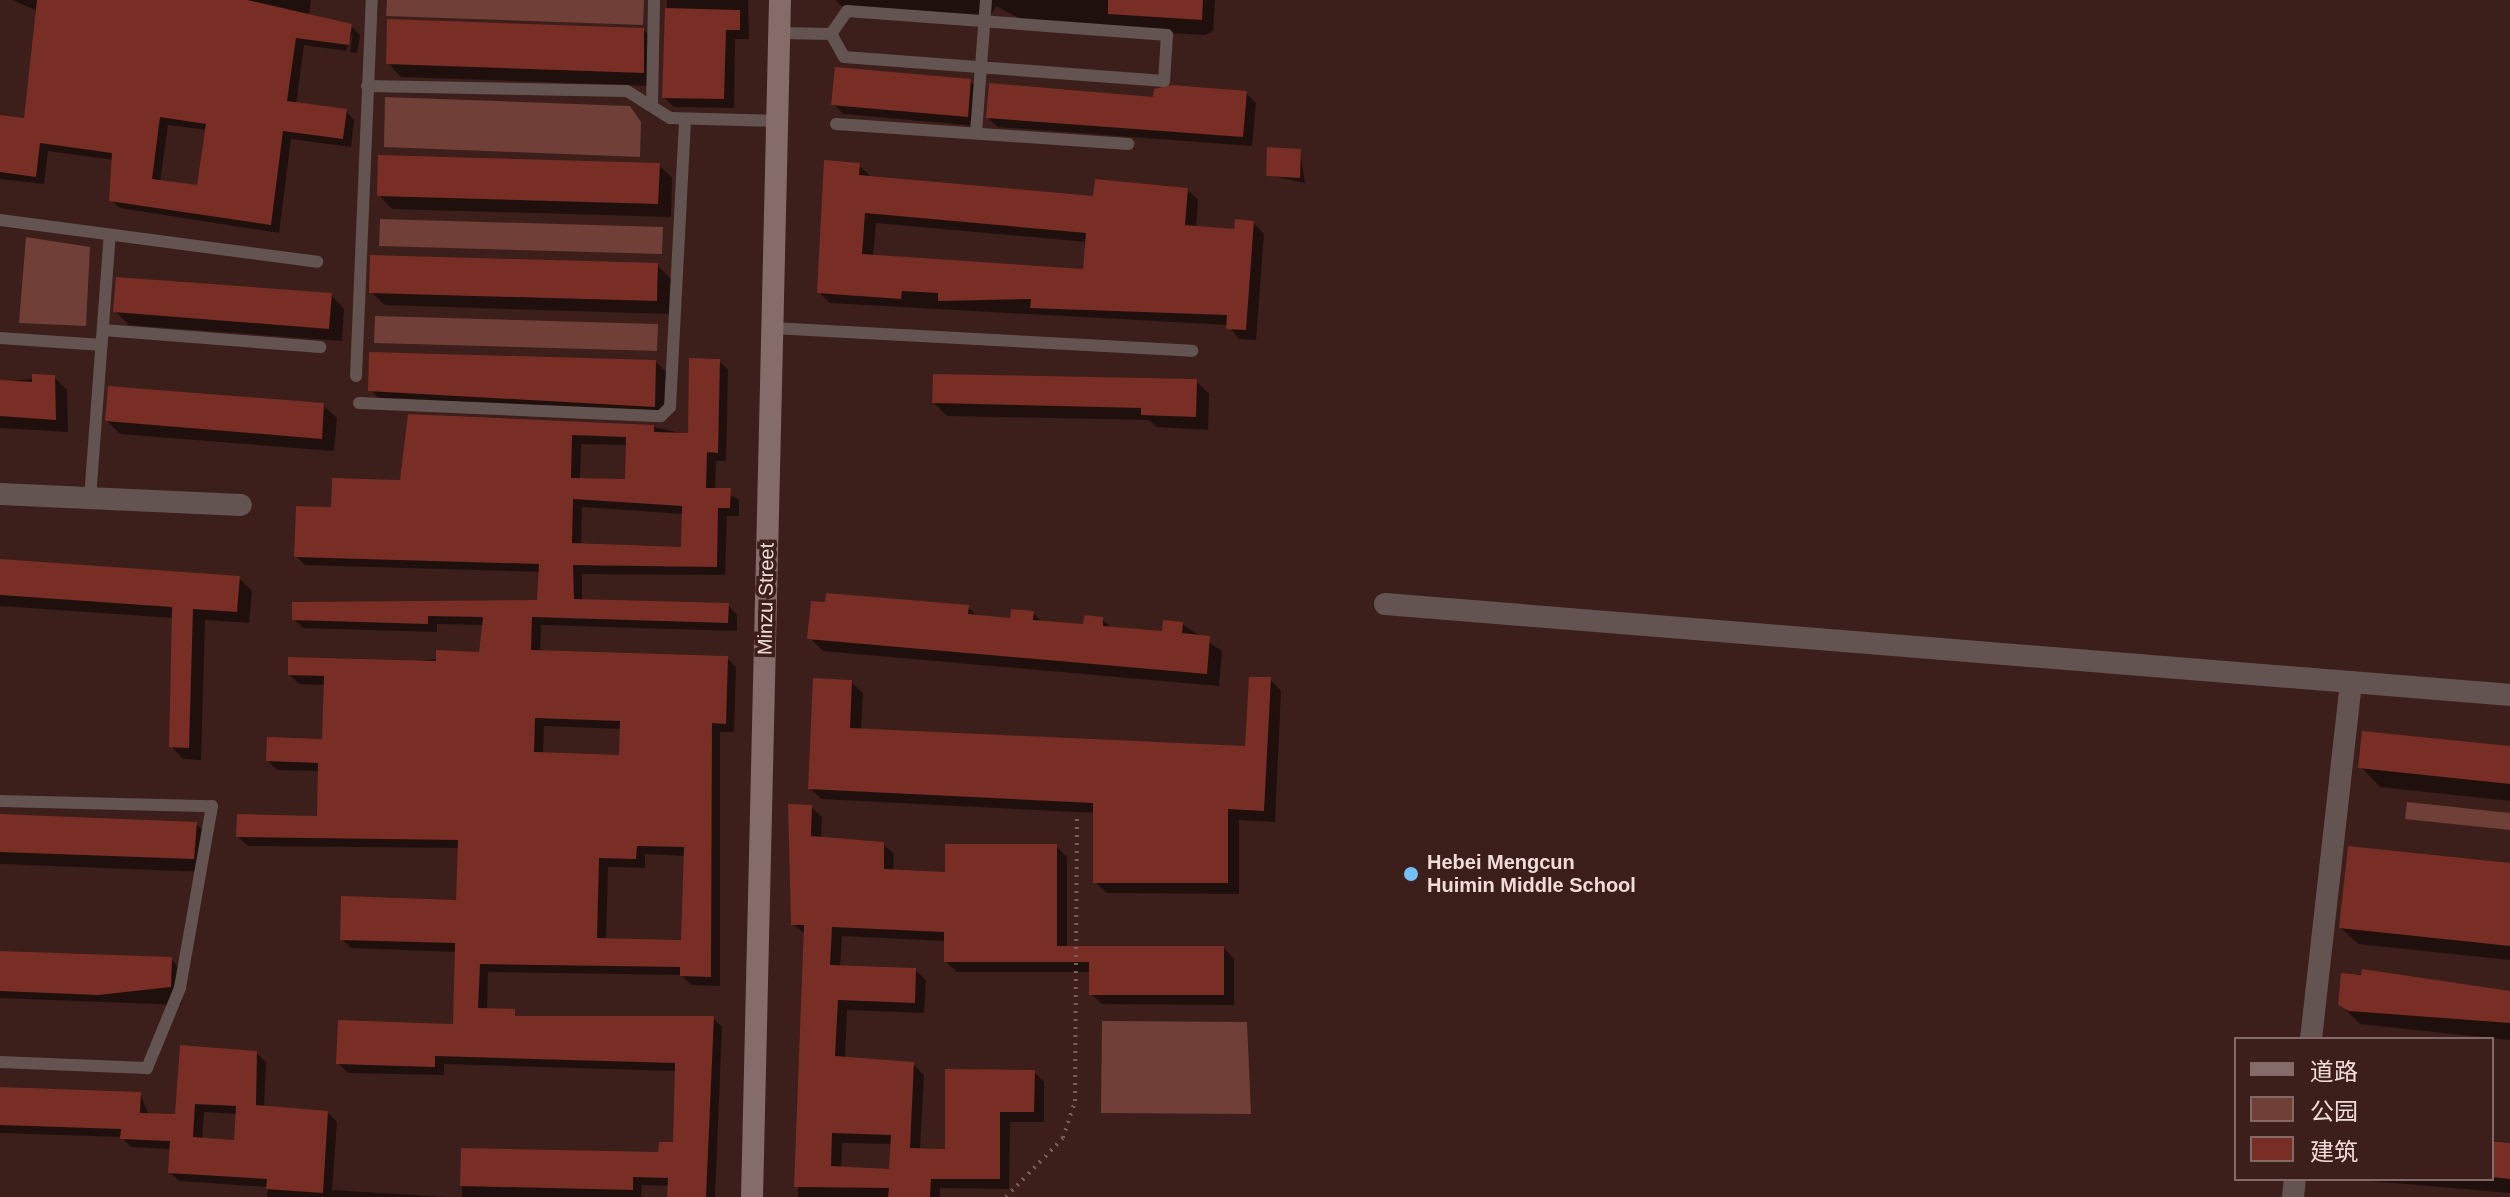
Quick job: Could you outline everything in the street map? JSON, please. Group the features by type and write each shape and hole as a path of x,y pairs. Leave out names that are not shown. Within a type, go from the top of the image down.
{"main road":[{"name":"Minzu Street","path":"752,1197 780,0"}],"street":[{"path":"0,494 241,505"},
{"path":"1385,604 2510,695"},
{"path":"2311,1037 2351,682"}],"lane":[{"path":"356,376 372,0"},
{"path":"652,106 654,0"},
{"path":"976,133 986,0"},
{"path":"847,11 1167,35 1164,81 844,57 831,34 847,11"},
{"path":"779,33 831,34"},
{"path":"367,86 627,91 685,120 777,121"},
{"path":"359,403 661,416 670,407 685,120"},
{"path":"836,124 1128,144"},
{"path":"0,220 317,262"},
{"path":"90,498 110,235"},
{"path":"772,328 1192,351"},
{"path":"103,330 320,347"},
{"path":"0,338 102,345"},
{"path":"0,801 212,806 180,988 147,1068 0,1062"}],"path":[{"path":"1006,1197 1063,1138 1075,1101 1077,816"}],"green space":[{"path":"387,0 644,0 643,25 386,16"},
{"path":"385,97 630,106 641,122 640,157 384,147"},
{"path":"380,219 663,227 662,254 379,246"},
{"path":"26,237 90,247 86,326 19,323"},
{"path":"375,316 658,324 657,351 374,343"},
{"path":"2407,802 2510,813 2510,830 2405,819"},
{"path":"1102,1021 1247,1022 1251,1114 1101,1113"}],"building":[{"path":"37,0 247,0 352,24 349,45 296,38 287,101 347,109 343,139 283,131 271,225 109,201 112,153 40,143 36,177 0,172 0,115 24,118","holes":["160,117 206,124 197,185 152,179"]},
{"path":"1108,0 1203,0 1202,20 1108,14"},
{"path":"665,8 740,10 740,30 726,30 724,99 662,98"},
{"path":"387,19 644,28 644,73 386,64"},
{"path":"835,67 971,79 968,117 831,105"},
{"path":"989,83 1153,97 1154,89 1172,85 1247,91 1243,137 986,118"},
{"path":"1267,147 1301,149 1300,178 1266,176"},
{"path":"378,155 660,163 658,204 377,196"},
{"path":"824,160 860,163 859,175 1093,196 1095,179 1188,188 1185,225 1234,229 1235,219 1254,221 1246,330 1226,329 1227,315 1030,308 1031,299 938,301 938,293 902,291 901,299 817,293","holes":["865,213 1086,233 1083,269 862,254"]},
{"path":"370,255 658,263 657,301 369,293"},
{"path":"116,277 332,293 329,329 113,312"},
{"path":"369,352 656,360 655,407 368,391"},
{"path":"689,358 720,359 718,453 707,452 706,488 731,488 730,508 718,508 717,567 573,565 574,599 729,603 728,623 532,617 531,650 728,656 726,724 712,723 711,977 680,976 680,967 480,964 478,1008 515,1009 515,1016 714,1016 706,1197 667,1197 668,1178 633,1177 633,1190 460,1186 461,1148 658,1152 659,1142 673,1142 675,1063 435,1056 435,1067 336,1064 338,1020 453,1024 455,943 340,940 341,896 456,900 458,840 236,837 237,814 317,816 318,763 266,761 267,737 322,739 324,676 288,675 288,657 436,661 436,650 479,652 483,617 428,616 428,624 292,620 292,602 537,600 539,564 294,557 296,506 331,507 332,478 400,480 408,414 654,425 654,432 688,433","holes":["572,435 626,437 625,479 571,478","573,499 682,506 681,547 572,543","535,718 620,721 619,755 534,752","637,846 684,847 681,940 597,938 599,858 636,859"]},
{"path":"32,374 55,375 56,420 0,416 0,380 32,382"},
{"path":"933,374 1197,379 1196,417 1141,415 1141,408 932,403"},
{"path":"108,386 324,403 322,439 105,421"},
{"path":"0,559 240,576 237,612 193,609 189,748 169,747 172,607 0,595"},
{"path":"826,593 969,605 968,614 1010,618 1011,609 1034,611 1033,620 1083,624 1084,615 1103,617 1103,626 1162,631 1163,620 1183,622 1182,633 1210,636 1207,674 807,639 811,601 825,602"},
{"path":"1249,677 1271,677 1264,811 1228,809 1228,883 1093,883 1093,803 808,789 813,678 852,680 850,728 1245,746"},
{"path":"2362,731 2510,746 2510,784 2358,768"},
{"path":"788,804 812,805 811,836 884,842 884,869 945,872 945,844 1057,844 1057,946 1224,946 1224,995 1089,995 1089,962 944,962 944,932 832,927 830,965 916,968 915,1003 838,1000 835,1056 914,1062 910,1148 945,1149 945,1069 1035,1070 1034,1112 1000,1112 1000,1179 931,1179 930,1197 888,1197 889,1188 794,1187 804,925 791,925","holes":["832,1133 891,1135 889,1169 831,1166"]},
{"path":"0,814 197,822 194,859 0,852"},
{"path":"2348,846 2510,863 2510,946 2339,928"},
{"path":"0,951 172,957 171,987 98,995 0,991"},
{"path":"2362,969 2510,991 2510,1023 2349,1011 2338,1005 2341,973 2361,975"},
{"path":"180,1045 257,1051 256,1105 328,1111 323,1193 266,1189 267,1179 168,1173 170,1141 120,1139 121,1129 0,1125 0,1087 141,1092 140,1113 175,1114","holes":["195,1104 236,1106 234,1140 193,1137"]},
{"path":"2494,1141 2510,1143 2510,1179 2494,1177"}],"place":[{"name":"Hebei Mengcun Huimin Middle School","path":"1411,874"}]}
